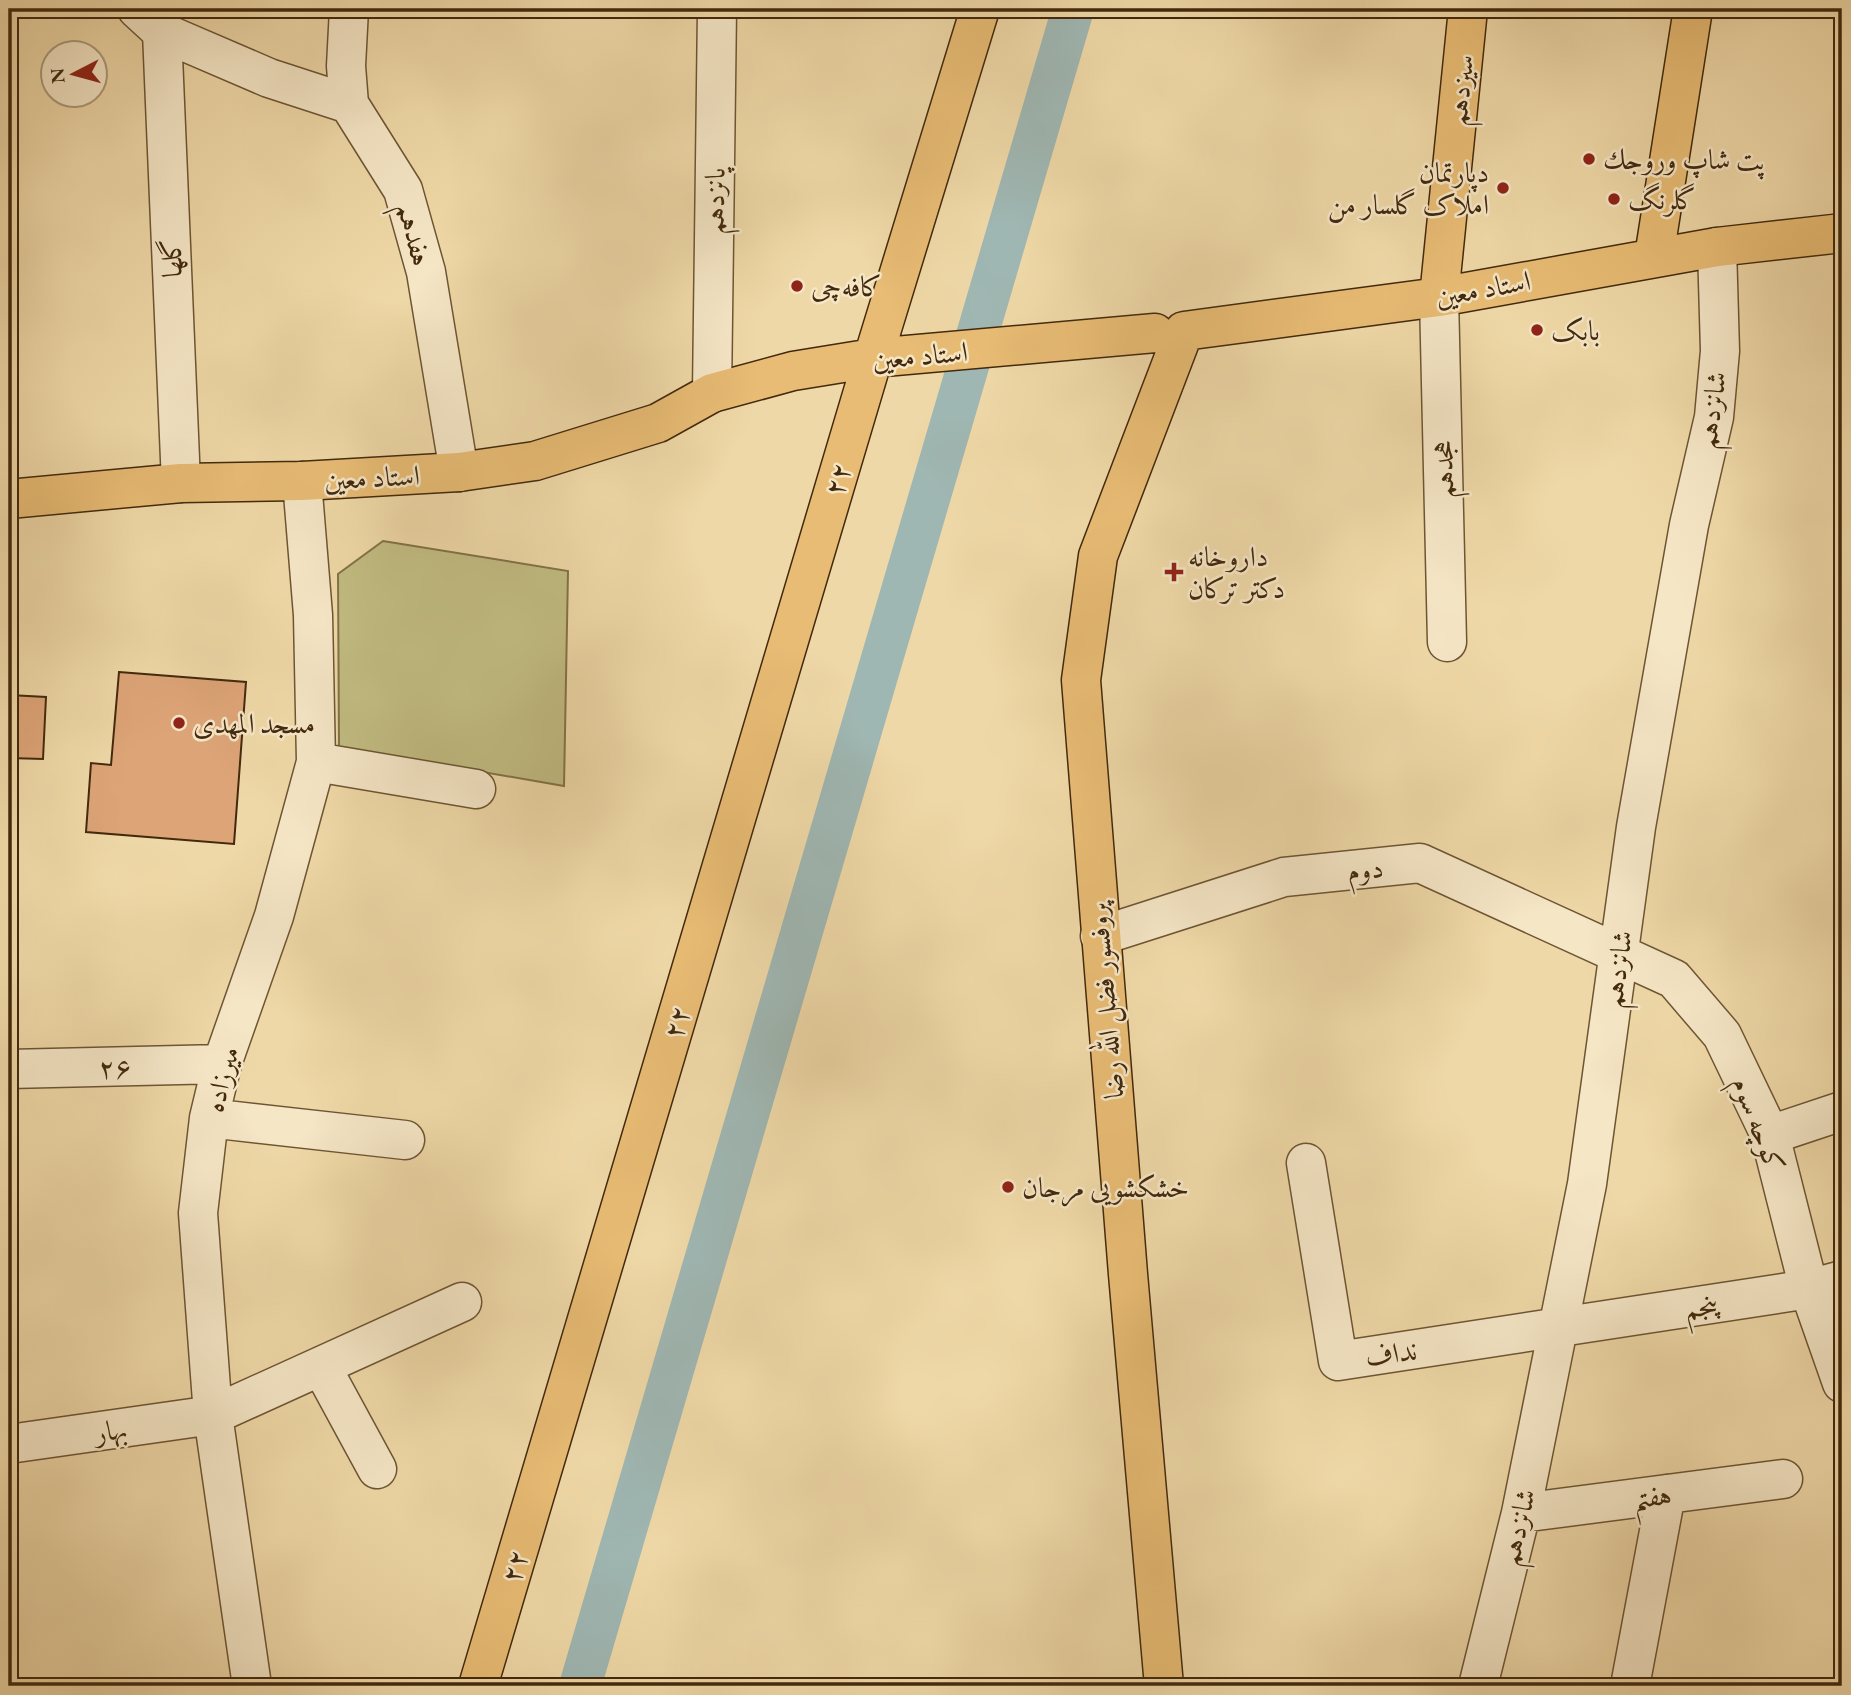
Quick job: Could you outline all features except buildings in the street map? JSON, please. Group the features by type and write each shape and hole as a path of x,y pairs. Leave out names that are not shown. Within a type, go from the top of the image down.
{"main road":[{"name":"۲۲","path":"478,1686 873,358 980,9"},
{"name":"سیزدهم","path":"1439,297 1468,9"},
{"path":"1654,257 1693,9"},
{"name":"استاد معین","path":"9,499 181,484 302,481 458,472 535,461 658,423 712,393 793,371 873,358 1170,332 1439,297 1654,257 1842,233"},
{"name":"پروفسور فضل الله رضا","path":"1164,1686 1100,936 1081,680 1098,556 1170,332"}],"street":[{"name":"هفدهم","path":"349,9 345,66 349,104 403,190 426,272 458,472"},
{"name":"پانزدهم","path":"712,393 717,9"},
{"path":"149,20 269,78 349,104"},
{"name":"گلها","path":"149,20 181,484"},
{"name":"شانزدهم","path":"1478,1686 1521,1513 1587,1184 1636,827 1687,539 1714,417 1720,351 1717,247"},
{"name":"هجدهم","path":"1439,297 1447,642"},
{"name":"میرزاده","path":"252,1686 213,1415 198,1213 209,1118 222,1065 274,916 316,762 313,615 302,481"},
{"path":"316,762 476,789"},
{"name":"دوم","path":"1100,936 1284,877 1420,863 1619,952"},
{"name":"کوچه سوم","path":"1619,952 1674,979 1722,1035 1770,1135 1826,1285 1842,1383"},
{"name":"۲۶","path":"9,1069 222,1065"},
{"path":"1770,1135 1842,1111"},
{"path":"209,1118 405,1140"},
{"name":"نداف","path":"1306,1163 1338,1361 1560,1328"},
{"name":"پنجم","path":"1560,1328 1826,1285"},
{"name":"بهار","path":"9,1444 213,1415 462,1302"},
{"path":"321,1366 377,1469"},
{"name":"هفتم","path":"1521,1513 1783,1479"},
{"path":"1630,1686 1666,1494"}],"shaded area":[{"path":"383,541 568,571 564,786 339,747 338,574"}],"waterway":[{"path":"580,1686 1073,9"}],"place":[{"name":"پت شاپ وروجك","path":"1589,159"},
{"name":"دپارتمان املاک گلسار من","path":"1503,188"},
{"name":"گلرنگ","path":"1614,199"},
{"name":"کافه‌چی","path":"797,286"},
{"name":"بابک","path":"1537,330"},
{"name":"داروخانه دکتر ترکان","path":"1174,572"},
{"name":"مسجد المهدی","path":"179,723"},
{"name":"خشکشویی مرجان","path":"1008,1187"}]}
